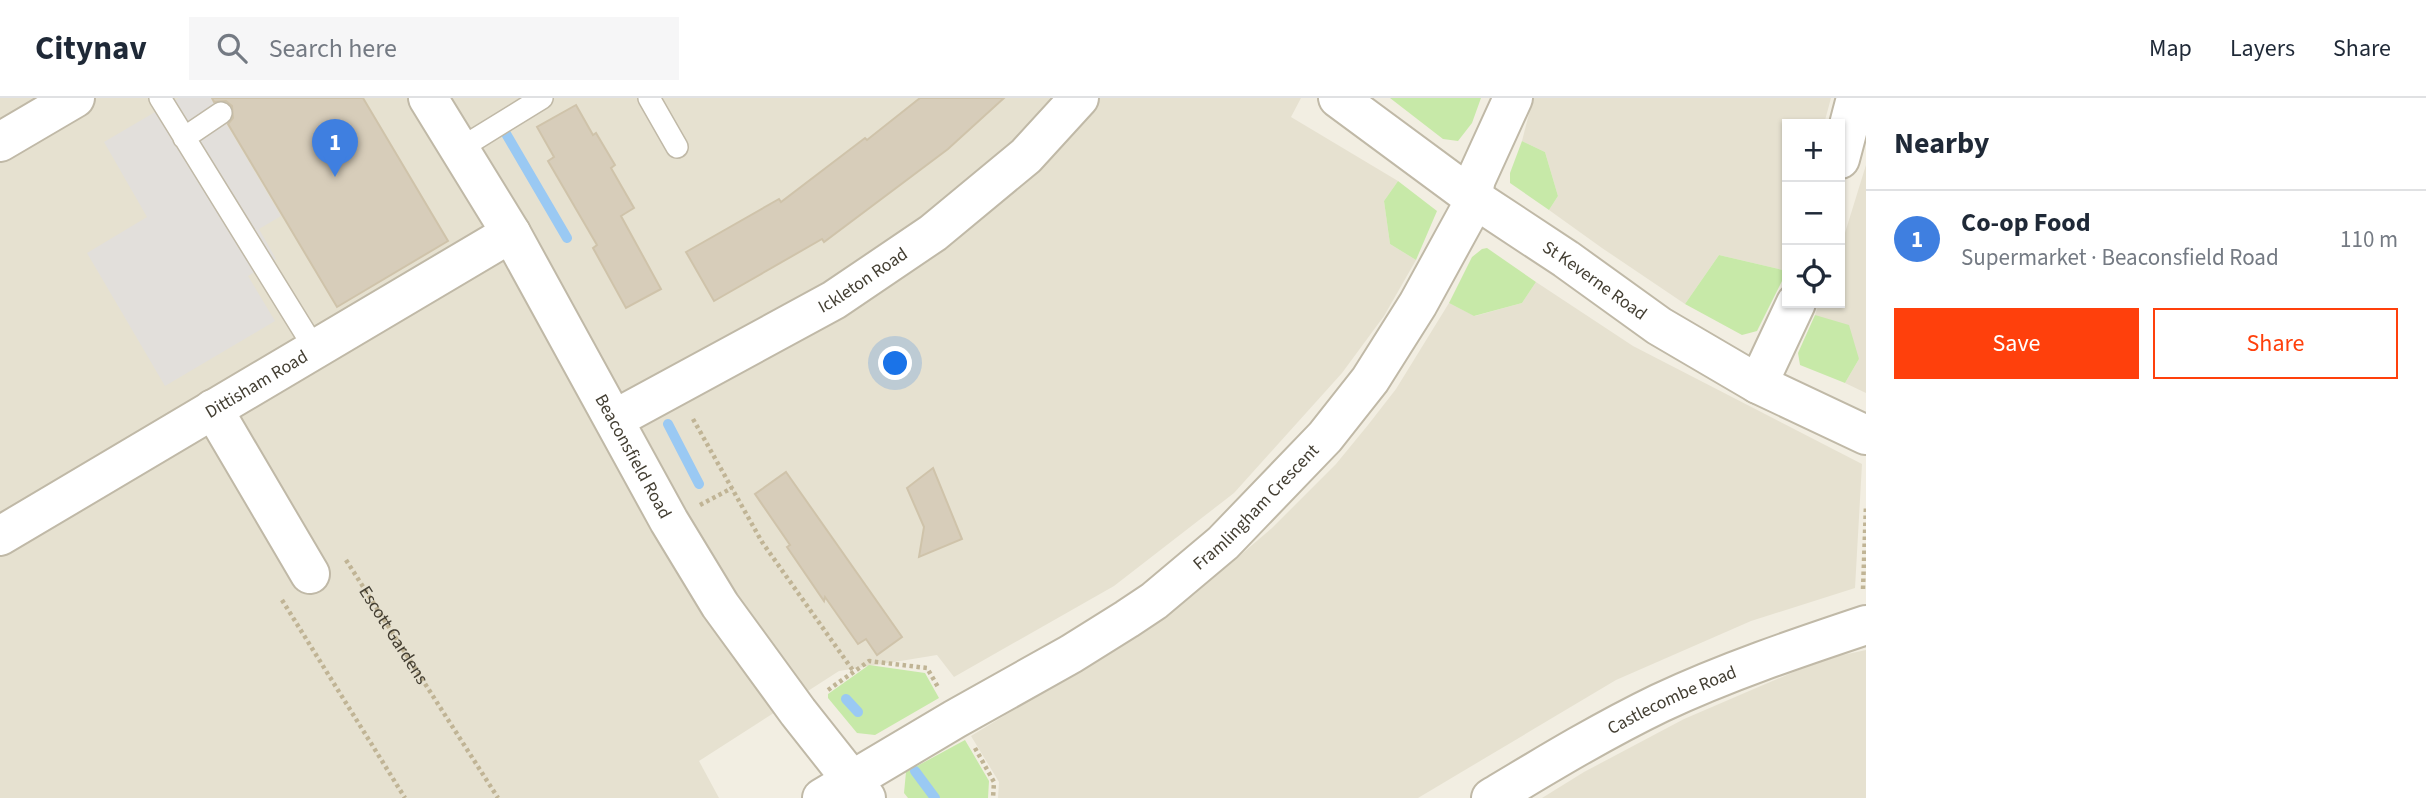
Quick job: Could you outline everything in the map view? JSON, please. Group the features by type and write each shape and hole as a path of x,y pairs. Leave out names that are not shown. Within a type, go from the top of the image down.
{"street":[{"path":"0,142 75,98"},
{"name":"Beaconsfield Road","path":"428,98 511,233 669,521 720,605 798,712 847,792"},
{"name":"Ickleton Road","path":"615,419 835,300 933,233 1026,156 1079,98"},
{"name":"St Keverne Road","path":"1338,98 1472,197 1566,259 1659,326 1758,384 1866,435"},
{"name":"Framlingham Crescent","path":"847,792 963,730 1070,654 1154,601 1223,543 1325,436 1370,380 1469,211 1476,179 1513,98"},
{"path":"1845,140 1856,98"},
{"name":"Dittisham Road","path":"0,536 511,233"},
{"path":"1758,384 1794,308"},
{"path":"213,409 310,574"},
{"name":"Castlecombe Road","path":"1491,798 1558,757 1661,703 1797,648 1864,611"}],"lane":[{"path":"160,98 315,349"},
{"path":"461,148 542,98"},
{"path":"649,98 677,147"},
{"path":"184,138 221,113"}],"path":[{"path":"689,412 762,542 854,672"},
{"path":"698,506 732,488"},
{"path":"1864,611 1866,505"},
{"name":"Escott Gardens","path":"345,559 498,798"},
{"path":"277,593 405,798"},
{"path":"825,692 869,661 927,668 994,782 993,798"}],"shaded area":[{"path":"0,98 1301,98 1291,117 1398,181 1384,201 1390,244 1416,260 1384,316 1342,373 1234,493 1114,586 954,677 937,655 839,671 699,761 719,798 0,798"},
{"path":"179,98 211,98 281,216 259,229 276,259 248,276 275,321 165,386 87,253 147,217 104,142"},
{"path":"1533,98 1831,98 1825,119 1782,119 1782,270 1719,255 1685,304 1549,210 1558,196 1545,152 1522,141"},
{"path":"1866,165 1866,393 1845,383 1859,359 1815,315 1817,308 1845,308 1845,233"},
{"path":"1536,282 1633,346 1862,464 1855,588 1751,621 1616,680 1418,798 998,798 999,782 971,736 1155,623 1196,593 1272,528 1336,464 1368,425 1396,389 1449,303 1475,316 1522,303"},
{"path":"1866,650 1866,798 1542,798 1584,772 1684,719 1824,659"}],"green space":[{"path":"1390,98 1481,98 1472,123 1458,141 1443,139"},
{"path":"1522,141 1545,152 1558,196 1549,210 1510,183 1510,173"},
{"path":"1398,181 1437,211 1416,260 1390,244 1384,201"},
{"path":"1487,248 1536,282 1522,303 1474,316 1449,303 1472,257"},
{"path":"1719,255 1782,270 1782,281 1757,331 1742,335 1685,304"},
{"path":"1815,315 1849,325 1859,359 1845,383 1800,365 1798,353"},
{"path":"869,665 925,673 939,698 875,735 857,733 828,698 828,694"},
{"path":"965,740 989,781 988,798 908,798 904,793 906,772"}],"building":[{"path":"212,98 363,98 448,241 337,307 228,124 233,118 232,106 226,101 214,102"},
{"path":"920,98 1004,98 948,149 824,242 822,239 714,301 686,252 779,199 781,202"},
{"path":"576,105 615,165 611,168 634,208 621,216 661,289 626,308 593,248 597,245 548,161 554,157 537,127"},
{"path":"933,468 962,539 919,557 924,527 907,488"},
{"path":"786,472 902,637 877,655 866,639 858,644 825,597 824,601 755,494"}],"waterway":[{"path":"505,132 567,238"},
{"path":"668,424 699,484"},
{"path":"846,699 858,712"},
{"path":"915,771 935,798"}],"place":[{"name":"Co-op Food","path":"335,177"}]}
